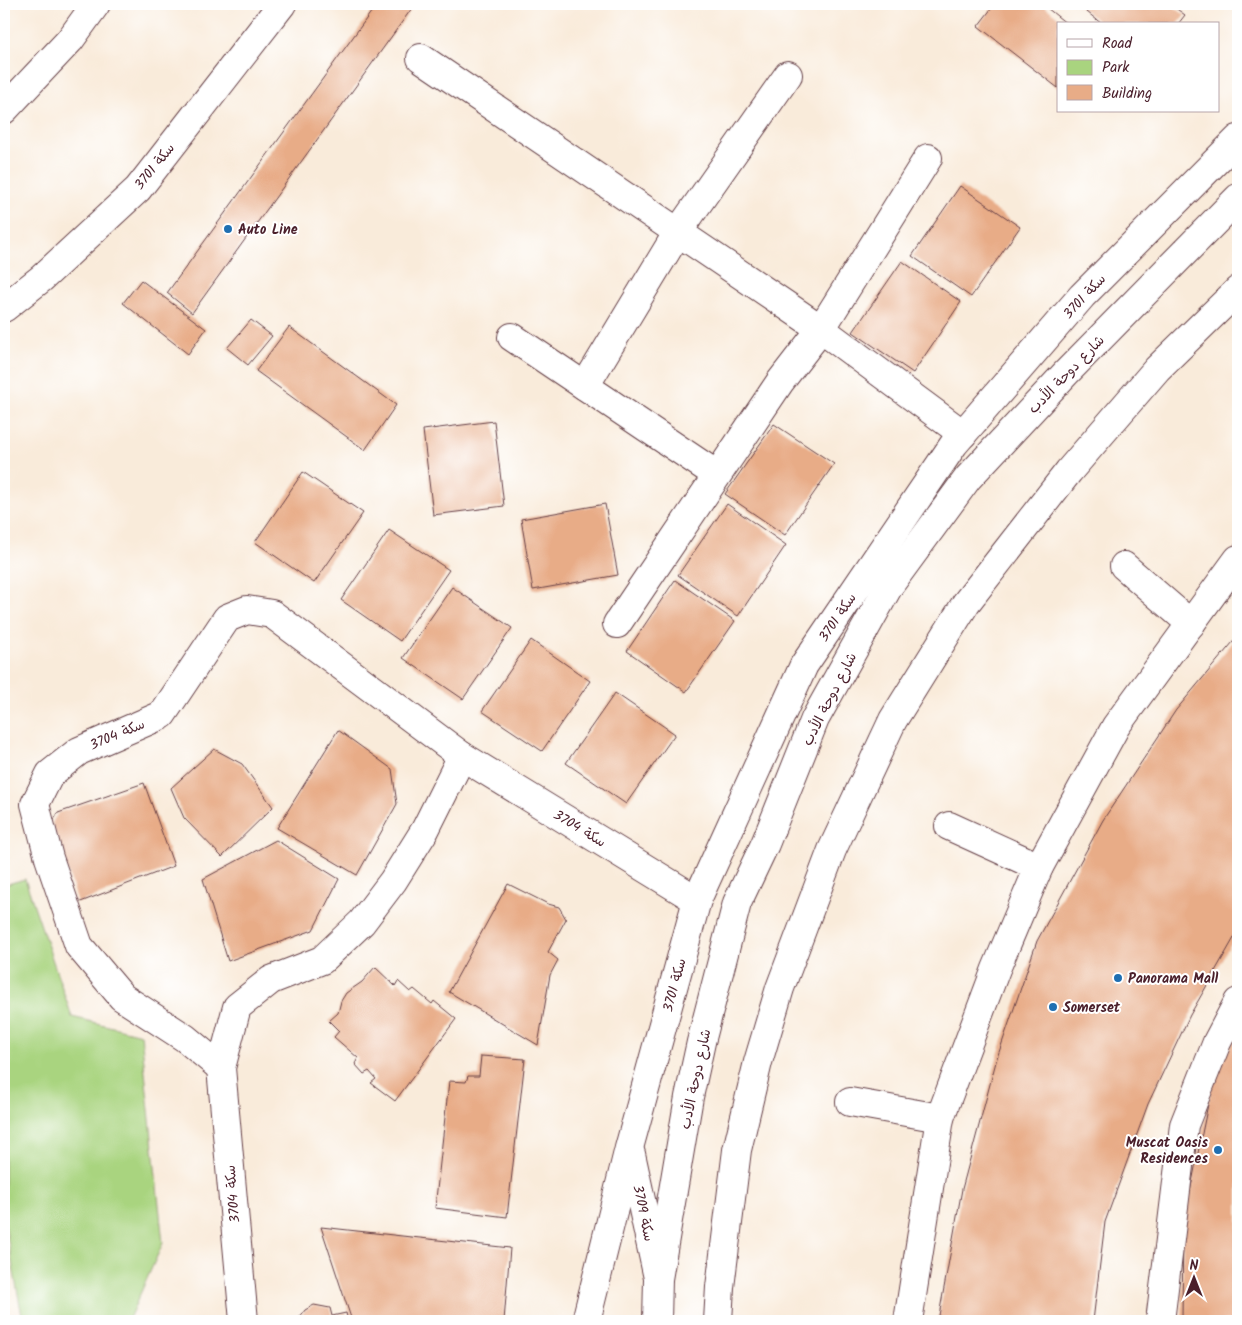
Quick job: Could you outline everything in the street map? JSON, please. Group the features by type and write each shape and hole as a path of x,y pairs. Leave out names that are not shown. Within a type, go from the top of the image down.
{"main road":[{"path":"70,40 96,4"},
{"path":"4,110 103,4"},
{"name":"سكة 3701","path":"4,308 42,278 138,189 282,4"},
{"path":"421,58 821,329 963,434"},
{"path":"585,386 678,232 788,75"},
{"name":"سكة 3701","path":"617,1198 697,900 804,665 963,434 1082,296 1238,139"},
{"path":"618,624 780,382 821,329 928,158"},
{"name":"شارع دوحة الأدب","path":"657,1321 658,1279 689,1097 701,1042 737,903 765,844 815,719 889,586 968,478 1066,373 1238,198"},
{"path":"718,1321 720,1288 737,1150 758,1062 780,988 832,850 893,720 966,603 1069,471 1156,369 1238,290"},
{"path":"512,337 718,475"},
{"path":"908,1321 940,1118 996,969 1038,867 1116,726 1238,559"},
{"path":"1124,566 1191,624"},
{"name":"سكة 3704","path":"221,1068 185,1038 122,997 79,946 49,858 35,804 50,774 79,751 162,716 227,618 247,610 272,614 462,756 697,900"},
{"name":"سكة 3704","path":"244,1321 221,1068 237,1007 270,980 322,960 362,922 393,881 425,830 462,756"},
{"path":"949,826 1038,867"},
{"path":"1160,1321 1184,1125 1218,1042 1238,1002"},
{"path":"850,1102 940,1118"},
{"name":"سكة 3709","path":"629,1148 658,1279"},
{"name":"سكة 3709","path":"586,1321 617,1198"}],"green space":[{"path":"25,879 72,1017 141,1034 163,1243 128,1321 23,1321 4,1219 4,885"}],"building":[{"path":"377,4 415,4 192,313 167,293"},
{"path":"995,4 1042,4 1064,22 1057,22 1057,87 978,26"},
{"path":"1077,4 1170,4 1185,15 1180,22 1100,22"},
{"path":"960,186 1020,227 971,297 912,256"},
{"path":"902,261 961,302 913,373 853,332"},
{"path":"141,280 206,329 188,354 123,303"},
{"path":"251,320 272,336 248,365 227,348"},
{"path":"289,327 396,405 365,450 256,371"},
{"path":"494,421 504,506 433,515 423,430"},
{"path":"774,424 834,464 785,535 725,494"},
{"path":"303,472 363,513 314,583 255,542"},
{"path":"605,504 618,575 533,590 521,519"},
{"path":"727,504 786,545 738,616 678,575"},
{"path":"389,530 449,570 400,641 341,600"},
{"path":"675,580 735,621 686,692 627,651"},
{"path":"452,587 512,628 463,699 403,658"},
{"name":"Panorama Mall","path":"1238,636 1238,931 1190,1015 1148,1104 1105,1222 1093,1321 938,1321 962,1189 997,1058 1037,941 1103,820 1176,710"},
{"path":"531,640 590,681 542,751 482,711"},
{"path":"615,693 675,734 626,804 566,763"},
{"path":"338,730 392,769 397,804 357,875 277,828"},
{"path":"214,749 242,764 273,807 222,857 184,818 171,788"},
{"path":"144,783 174,866 78,903 52,823 58,813"},
{"path":"276,840 339,879 313,930 228,961 203,879"},
{"path":"508,884 548,904 559,907 566,919 548,952 558,960 550,975 538,1045 449,992"},
{"path":"375,967 395,986 398,981 410,992 414,989 432,1004 434,1001 456,1019 395,1101 371,1083 376,1079 369,1071 364,1074 355,1064 358,1058 334,1037 339,1031 329,1021 338,1013 341,1001 346,993 362,982"},
{"name":"Muscat Oasis Residences","path":"1238,1032 1238,1321 1182,1321 1183,1226 1214,1075"},
{"path":"481,1056 525,1059 507,1217 435,1208 449,1081 466,1082 468,1076 479,1076"},
{"path":"321,1227 510,1248 504,1321 352,1321"},
{"path":"314,1305 330,1308 332,1316 346,1313 348,1321 297,1321 305,1310"}],"place":[{"name":"Auto Line","path":"228,229"},
{"name":"Panorama Mall","path":"1118,978"},
{"name":"Somerset","path":"1053,1007"},
{"name":"Muscat Oasis Residences","path":"1218,1150"}]}
